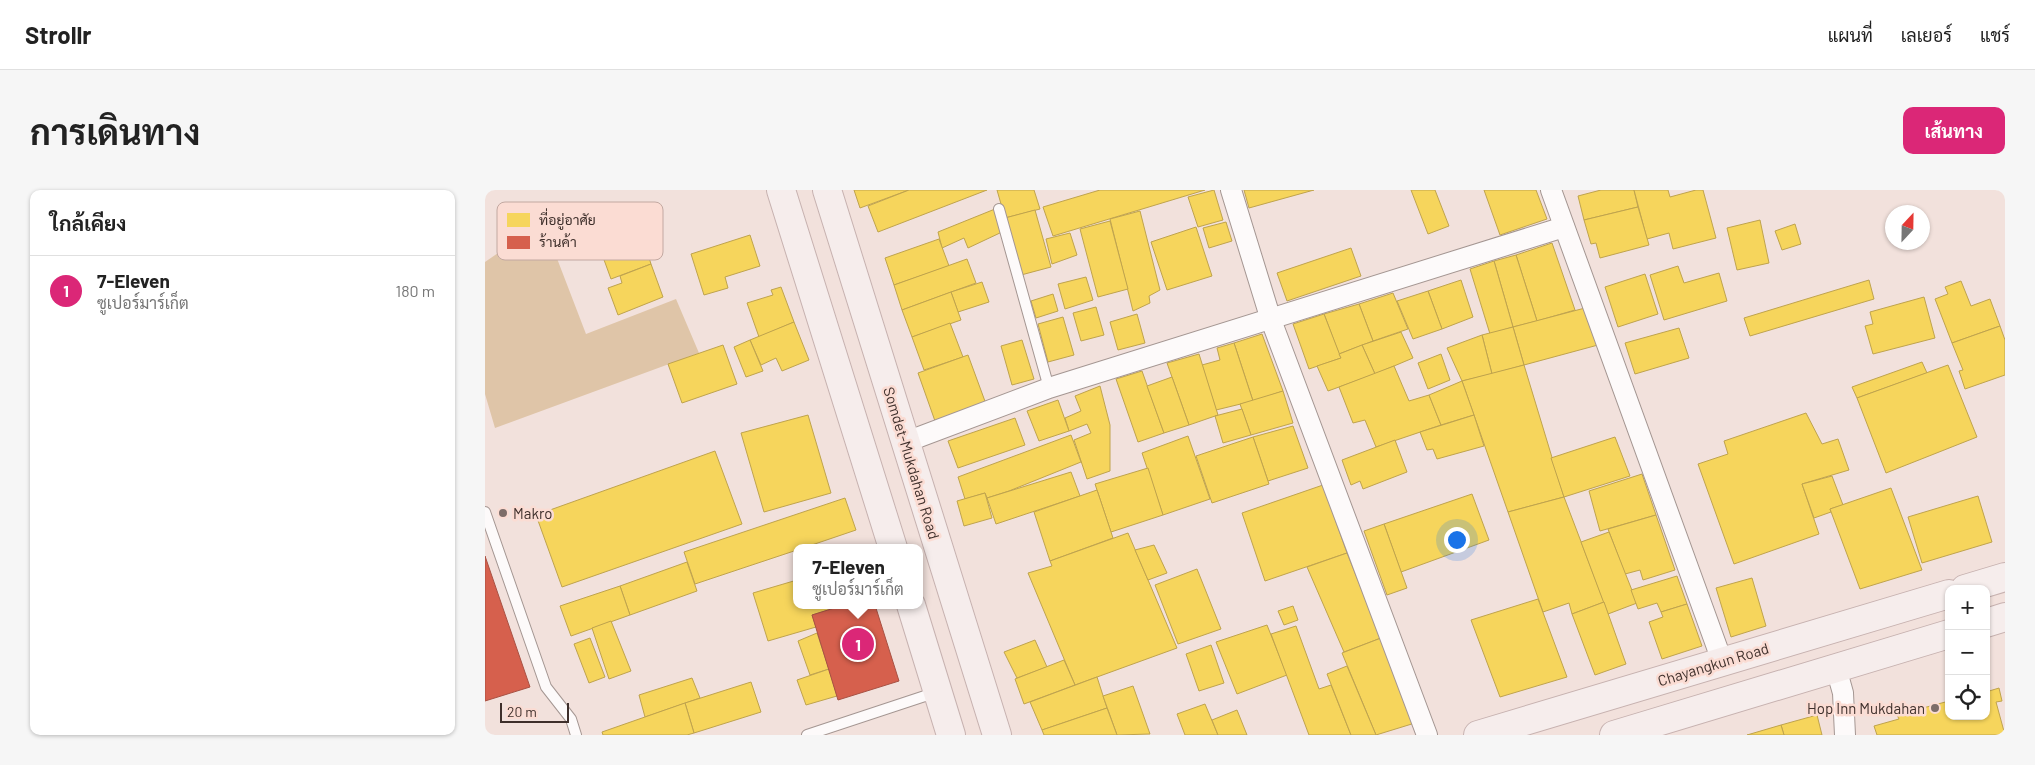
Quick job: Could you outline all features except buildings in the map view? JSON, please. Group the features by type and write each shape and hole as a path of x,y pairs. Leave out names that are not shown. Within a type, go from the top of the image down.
{"main road":[{"path":"781,190 892,544"},
{"name":"Somdet-Mukdahan Road","path":"827,190 997,735"},
{"path":"1978,585 2005,577"},
{"name":"Chayangkun Road","path":"1478,735 1945,595"},
{"path":"912,609 951,735"},
{"path":"1990,622 2005,617"},
{"path":"1614,735 1945,635"}],"street":[{"path":"1231,190 1271,320 1427,735"},
{"path":"1551,190 1722,661"},
{"path":"905,442 1049,388 1564,227"},
{"path":"1836,668 1843,694 1845,735"}],"lane":[{"path":"999,209 1049,388"},
{"path":"485,512 546,687 571,719 576,735"},
{"path":"807,735 937,691"}],"shaded area":[{"path":"497,254 497,260 558,260 586,334 676,299 699,353 495,428 485,394 485,262"}],"place":[{"name":"Makro","path":"503,513"},
{"name":"7-Eleven","path":"858,644"},
{"name":"Hop Inn Mukdahan","path":"1935,708"}]}
